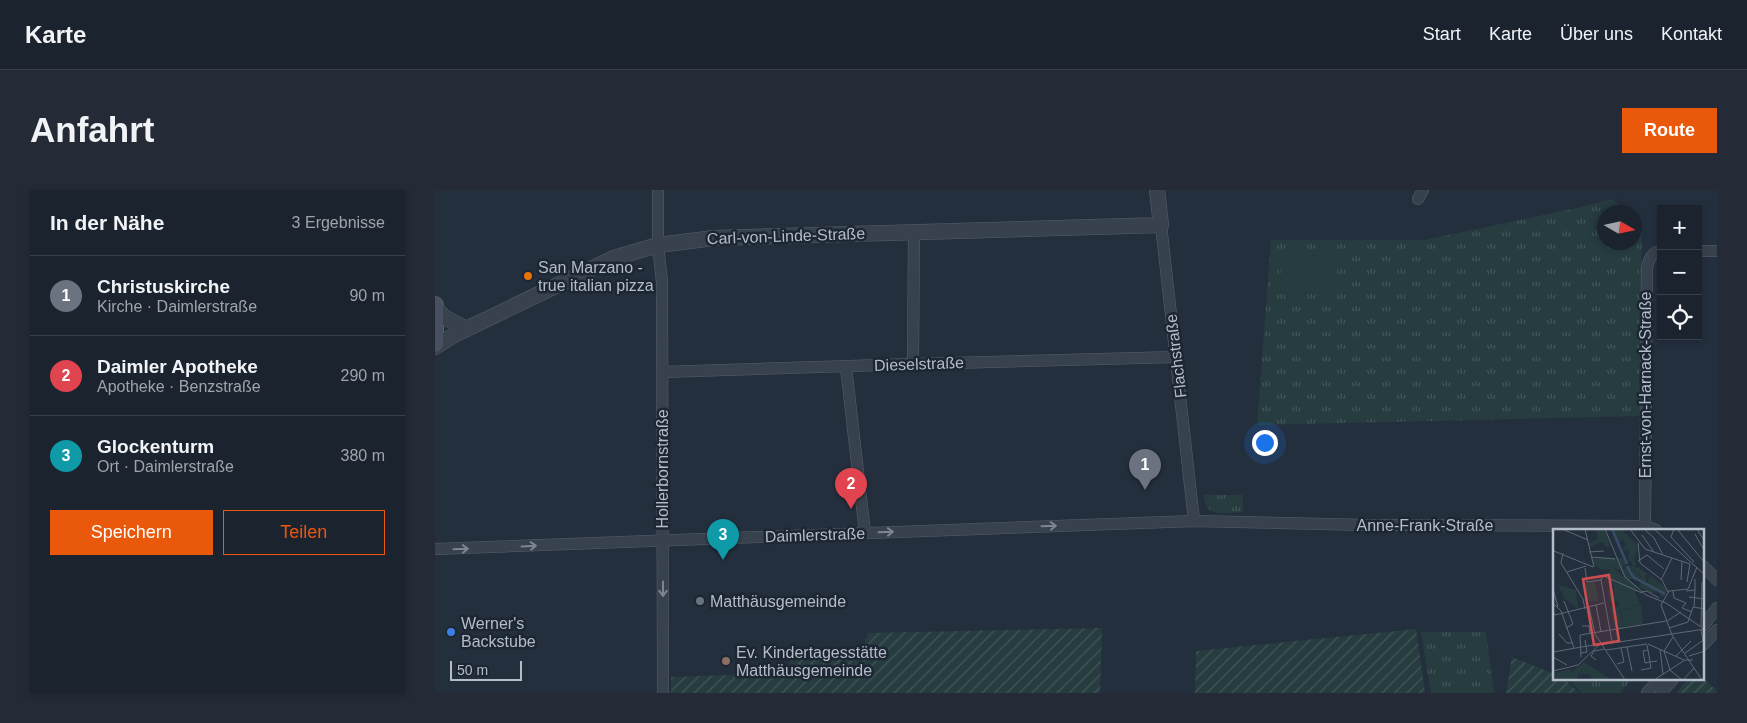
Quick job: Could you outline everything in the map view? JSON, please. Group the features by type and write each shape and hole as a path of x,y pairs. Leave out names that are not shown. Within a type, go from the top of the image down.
{"main road":[{"path":"435,305 435,345"}],"street":[{"name":"Hollerbornstraße","path":"658,190 658,245 662,282 663,693"},
{"name":"Flachstraße","path":"1157,190 1194,521"},
{"name":"Carl-von-Linde-Straße","path":"435,345 614,258 658,245 714,238 1161,224"},
{"path":"913,364 914,232"},
{"path":"1702,251 1717,251"},
{"name":"Ernst-von-Harnack-Straße","path":"1650,528 1645,334 1647,268 1650,257 1657,252"},
{"path":"436,309 451,321 467,329"},
{"name":"Dieselstraße","path":"662,372 1176,357"},
{"path":"846,367 865,533"},
{"name":"Anne-Frank-Straße","path":"1194,521 1650,528"},
{"name":"Daimlerstraße","path":"435,549 1194,521"},
{"path":"1705,568 1717,580"},
{"path":"1705,623 1717,608"},
{"path":"1705,643 1717,630"},
{"path":"1647,693 1658,680"},
{"path":"1661,693 1672,680"}],"green space":[{"path":"1612,199 1619,205 1597,205 1597,250 1642,250 1640,416 1257,425 1271,240 1424,240"},
{"path":"1282,255 1331,256 1330,294 1280,293"},
{"path":"1204,495 1243,495 1243,512 1217,513 1212,511 1205,503"},
{"path":"1102,628 1100,693 671,693 671,677 783,673 795,654 862,651 868,633"},
{"path":"1416,629 1425,693 1195,693 1196,651"},
{"path":"1421,632 1486,632 1494,693 1431,693"},
{"path":"1512,657 1553,674 1553,680 1566,680 1579,693 1506,693"},
{"path":"1569,680 1631,680 1620,693 1582,693"},
{"path":"1687,680 1705,680 1717,691 1717,693 1676,693"}],"place":[{"name":"San Marzano - true italian pizza","path":"528,276"},
{"name":"Christuskirche","path":"1145,490"},
{"name":"Daimler Apotheke","path":"851,509"},
{"name":"Glockenturm","path":"723,560"},
{"name":"Matthäusgemeinde","path":"700,601"},
{"name":"Werner's Backstube","path":"451,632"},
{"name":"Ev. Kindertagesstätte Matthäusgemeinde","path":"726,661"}]}
